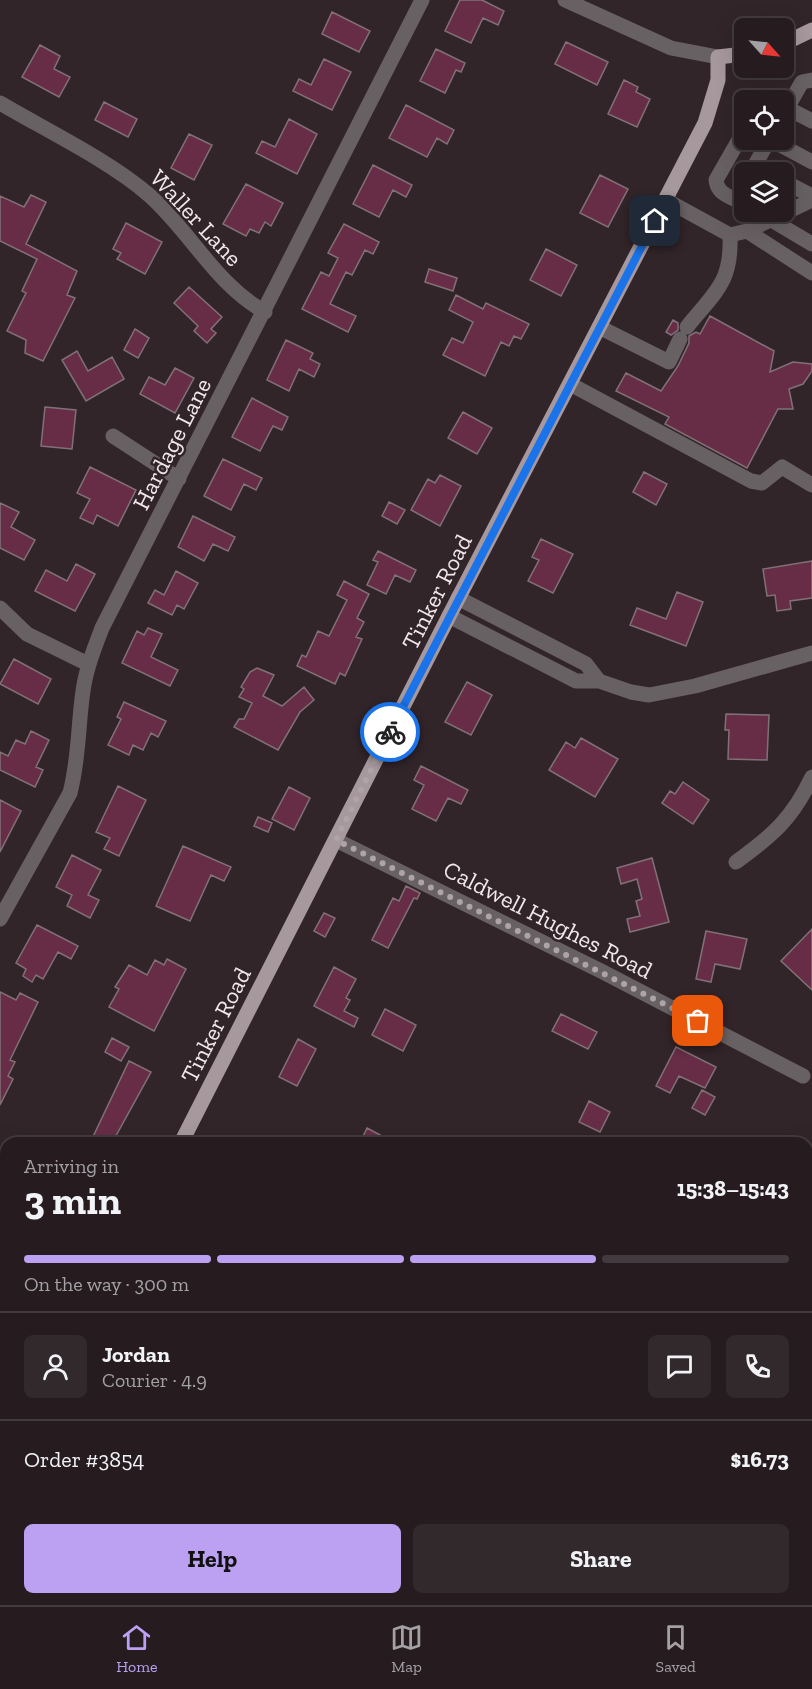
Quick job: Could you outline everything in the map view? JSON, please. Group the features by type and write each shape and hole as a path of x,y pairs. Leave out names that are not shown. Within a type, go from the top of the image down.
{"main road":[{"path":"794,39 812,30"},
{"path":"718,57 734,55"},
{"name":"Tinker Road","path":"184,1137 449,616 705,123 718,80 718,57"}],"street":[{"name":"Hardage Lane","path":"0,919 70,793 75,774 88,664 102,628 422,0"},
{"path":"565,0 671,48 718,57"},
{"path":"794,96 802,82 812,80"},
{"name":"Waller Lane","path":"0,103 133,182 165,212 219,276 246,302 265,312"},
{"path":"794,114 812,121"},
{"path":"734,148 716,180 717,187 722,193 734,199"},
{"path":"789,150 812,162"},
{"path":"794,187 812,198"},
{"path":"794,208 812,198"},
{"path":"666,200 730,235 747,231 766,222"},
{"path":"778,222 812,244"},
{"path":"747,231 812,273"},
{"path":"599,327 669,362 683,333 724,280 731,259 730,235"},
{"path":"570,384 751,481 762,483 782,468 812,485"},
{"path":"113,436 179,479"},
{"path":"459,598 586,664 599,681"},
{"path":"0,608 27,634 88,664"},
{"path":"449,616 576,681 599,681 630,692 649,695 695,686 812,653"},
{"path":"736,862 772,836 790,816 812,777"},
{"name":"Caldwell Hughes Road","path":"336,840 602,971 803,1076"}],"building":[{"path":"460,0 482,0 504,11 498,25 483,18 471,43 445,31"},
{"path":"332,12 370,31 359,52 322,34"},
{"path":"566,42 608,62 597,85 555,64"},
{"path":"40,45 60,56 54,69 70,77 59,97 22,77"},
{"path":"436,49 465,63 461,72 456,70 445,93 420,81"},
{"path":"324,59 351,72 332,110 293,91 299,79 311,85"},
{"path":"624,80 638,87 636,92 650,99 637,127 608,114"},
{"path":"104,102 137,119 128,137 95,120"},
{"path":"406,105 454,130 447,144 437,138 427,157 389,138"},
{"path":"289,119 317,134 297,174 256,153 262,141 275,147"},
{"path":"189,134 212,145 194,180 171,168"},
{"path":"373,165 412,185 406,197 393,190 379,217 353,204"},
{"path":"600,175 628,189 608,227 580,213"},
{"path":"246,184 283,203 271,226 265,222 259,233 250,229 246,236 223,224"},
{"path":"31,195 46,202 26,244 77,271 67,295 75,298 43,361 25,353 26,340 7,331 26,293 22,291 37,259 0,241 0,196 24,207"},
{"path":"126,223 162,242 145,274 117,259 121,253 113,249"},
{"path":"344,224 379,242 373,254 365,250 352,275 346,272 330,304 356,316 348,332 302,309 321,272 329,276 338,258 328,253"},
{"path":"546,249 577,265 561,296 530,280"},
{"path":"429,269 457,278 453,291 425,282"},
{"path":"189,287 222,317 211,329 216,333 207,343 194,331 198,326 174,303"},
{"path":"456,295 483,309 486,303 529,324 521,339 514,336 509,346 501,342 485,376 443,355 452,338 463,343 473,322 449,310"},
{"path":"710,316 774,351 770,372 793,362 812,364 812,371 803,384 789,389 793,409 778,409 747,468 665,424 669,417 616,391 626,373 661,391 678,366 689,343 689,336 696,332 700,334"},
{"path":"673,320 678,323 678,330 671,335 666,332"},
{"path":"135,329 149,338 138,358 124,350"},
{"path":"286,340 313,353 310,359 320,364 314,377 299,369 289,391 267,380"},
{"path":"77,351 88,371 112,357 124,379 86,401 62,360"},
{"path":"175,368 194,378 175,413 140,394 149,377 165,385"},
{"path":"252,398 288,417 282,430 273,426 260,451 232,437"},
{"path":"45,407 76,410 72,449 41,446"},
{"path":"463,412 492,428 477,454 448,438"},
{"path":"223,459 262,478 256,490 244,484 231,510 204,496"},
{"path":"90,467 136,490 118,526 97,515 93,524 80,518 90,499 77,493"},
{"path":"644,472 667,484 656,505 633,492"},
{"path":"440,475 461,486 440,526 411,510 428,479 435,483"},
{"path":"389,502 405,510 397,524 382,516"},
{"path":"0,503 19,512 11,527 35,540 24,560 0,548"},
{"path":"193,516 235,537 228,551 213,544 204,561 178,547"},
{"path":"541,539 573,554 553,593 528,581 539,560 532,557"},
{"path":"378,551 416,570 410,582 395,575 386,594 367,585 378,562 373,560"},
{"path":"812,561 812,598 790,601 791,609 777,611 775,595 767,596 763,569"},
{"path":"76,564 95,574 75,611 35,591 46,570 67,581"},
{"path":"176,571 198,583 184,609 177,605 172,615 148,603 155,590 164,595"},
{"path":"344,581 369,594 357,618 364,622 356,637 362,639 345,676 340,673 335,684 297,666 302,655 306,657 318,631 329,636 347,600 337,595"},
{"path":"677,592 703,602 686,646 630,625 637,608 666,619"},
{"path":"148,628 162,634 151,657 178,670 170,686 122,663 137,631 144,635"},
{"path":"14,659 51,679 38,704 0,684"},
{"path":"257,668 274,675 263,696 282,706 304,687 314,700 300,712 278,750 234,727 239,719 244,719 252,703 239,697 244,689 241,687 250,672"},
{"path":"467,682 492,695 471,735 445,722"},
{"path":"124,702 166,721 158,737 151,733 143,750 133,745 129,755 108,745 121,719 117,717"},
{"path":"726,714 769,715 767,760 728,759 729,730 725,730"},
{"path":"31,731 49,740 36,767 43,770 35,787 0,770 0,752 8,756 16,740 25,744"},
{"path":"581,738 618,759 595,797 549,770 566,742 575,748"},
{"path":"421,766 468,790 461,804 448,798 436,821 412,809 424,785 414,780"},
{"path":"683,782 709,800 693,824 662,803 670,791 675,794"},
{"path":"118,786 146,800 119,856 104,849 110,838 96,832"},
{"path":"289,787 310,798 294,830 272,819"},
{"path":"0,800 21,811 0,852"},
{"path":"258,817 272,823 268,832 254,826"},
{"path":"183,846 231,867 224,881 211,875 190,921 156,906"},
{"path":"72,855 101,870 88,895 99,900 90,918 67,906 72,895 56,887"},
{"path":"652,858 669,922 630,932 627,919 640,916 636,901 642,899 637,879 621,884 617,868"},
{"path":"406,886 420,893 417,899 414,898 388,948 372,940 393,898 399,901"},
{"path":"324,913 335,918 325,937 314,931"},
{"path":"37,925 78,946 71,959 58,952 43,979 36,975 32,982 23,976 26,969 16,963"},
{"path":"812,929 812,990 781,961"},
{"path":"706,931 747,939 740,969 715,964 711,982 696,979"},
{"path":"167,959 186,969 154,1031 109,1007 119,989 115,987 129,965 147,975 155,960 164,965"},
{"path":"334,967 356,979 346,998 350,1000 344,1011 358,1018 354,1027 314,1006"},
{"path":"0,992 16,1000 20,993 38,1002 10,1060 15,1062 8,1076 13,1079 0,1105"},
{"path":"385,1009 416,1025 403,1051 372,1035"},
{"path":"561,1014 597,1032 588,1049 552,1031"},
{"path":"112,1038 129,1047 121,1061 105,1052"},
{"path":"298,1039 316,1049 297,1086 279,1077"},
{"path":"676,1047 716,1067 705,1088 679,1076 670,1093 656,1086"},
{"path":"129,1061 151,1072 115,1137 93,1137"},
{"path":"702,1090 715,1097 705,1115 692,1108"},
{"path":"589,1101 610,1112 600,1132 579,1122"},
{"path":"367,1128 384,1137 363,1137"}],"way so far":[{"path":"390,732 336,840 698,1021"}],"route":[{"path":"390,732 655,221"}]}
